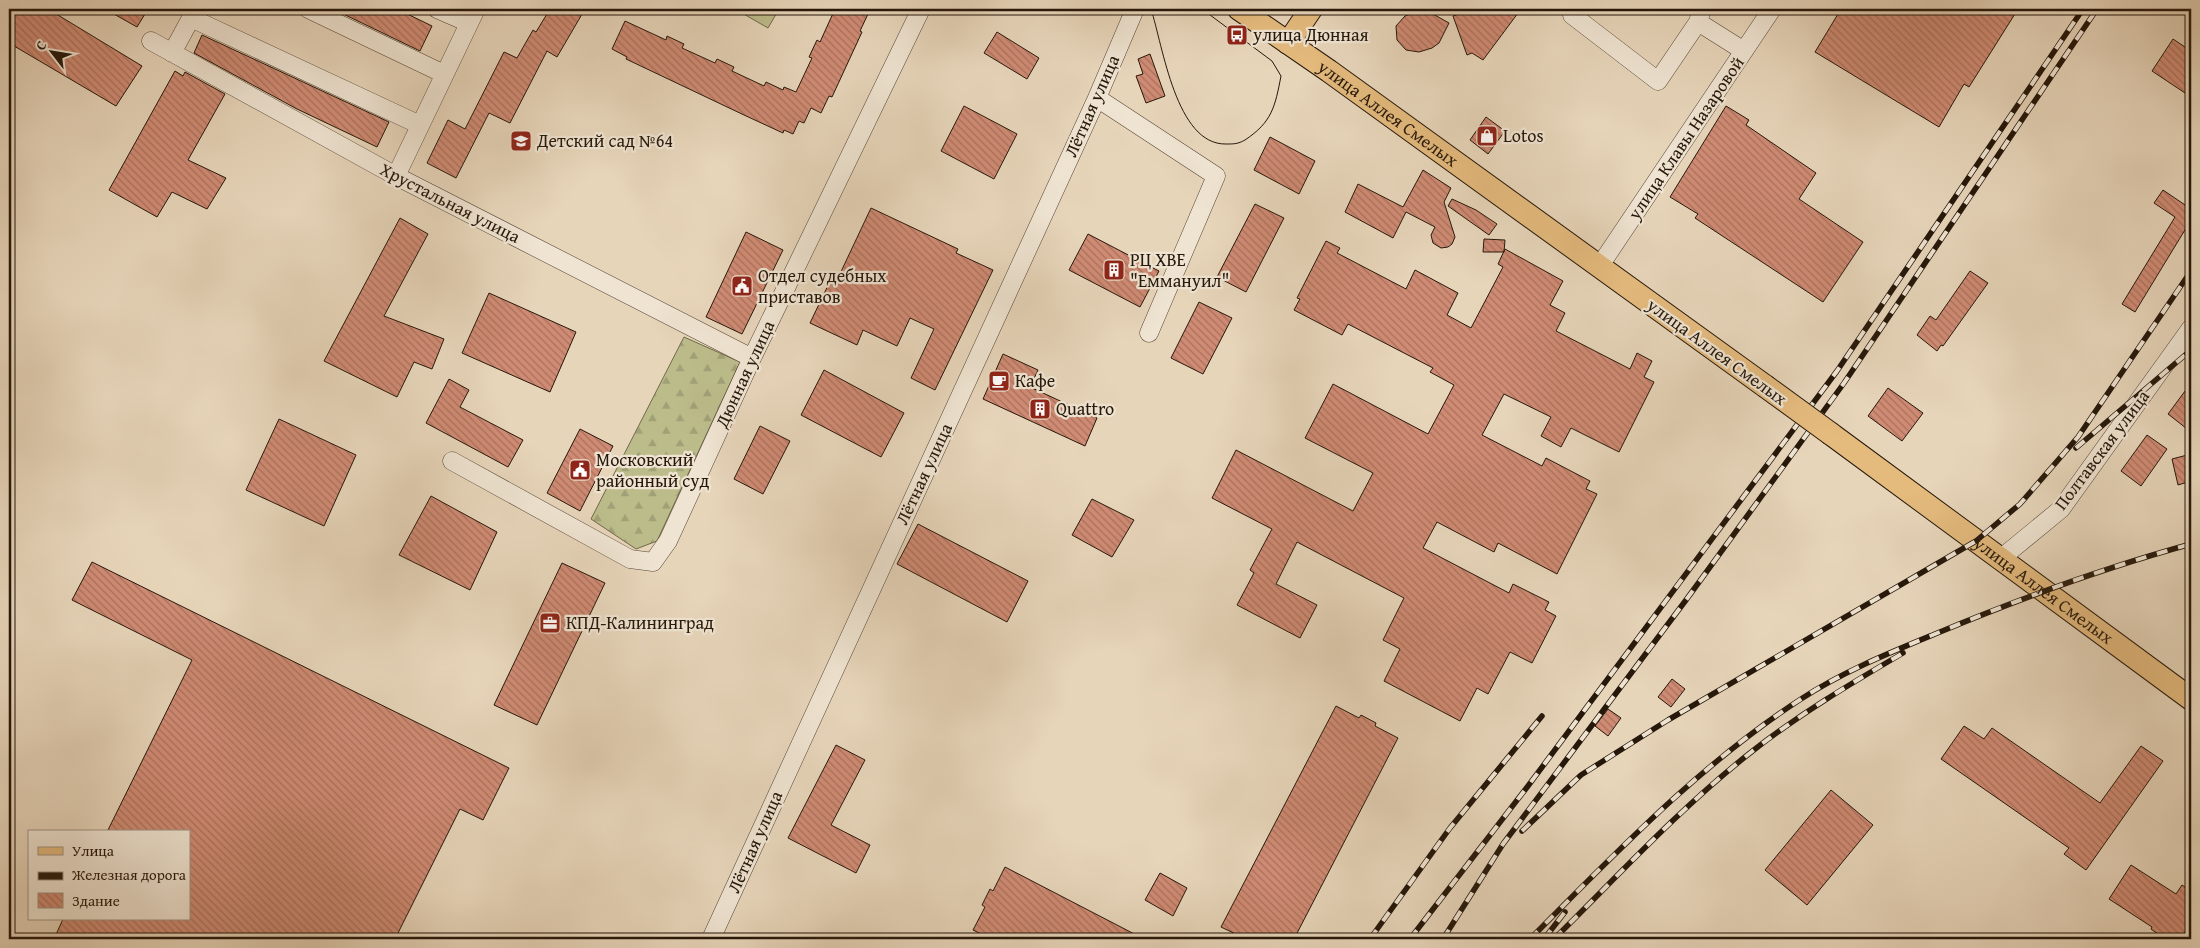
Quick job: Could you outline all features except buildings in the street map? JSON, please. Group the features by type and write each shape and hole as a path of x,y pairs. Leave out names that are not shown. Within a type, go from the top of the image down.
{"main road":[{"name":"улица Аллея Смелых","path":"1239,9 1765,386 1999,560 2191,699"},
{"path":"1288,43 1311,9"}],"street":[{"path":"308,9 444,74"},
{"path":"396,176 472,16 437,9"},
{"name":"Дюнная улица","path":"452,461 630,559 653,562 668,541 752,358 921,9"},
{"name":"Лётная улица","path":"711,939 1097,98 1135,9"},
{"path":"1576,9 1572,15 1658,81 1700,15 1744,51"},
{"name":"улица Клавы Назаровой","path":"1599,267 1772,9"},
{"path":"172,53 191,18 420,125"},
{"name":"Хрустальная улица","path":"151,41 396,176 752,358"},
{"path":"1097,98 1216,176 1149,333"},
{"name":"Полтавская улица","path":"1999,560 2062,509 2191,328"}],"green space":[{"path":"735,9 779,9 768,28"},
{"path":"684,337 740,362 657,541 636,549 591,519"}],"tram line":[{"path":"1151,9 1174,91 1183,111 1195,129 1209,140 1226,144 1238,143 1254,133 1267,120 1277,97 1281,76 1272,61 1202,9"}],"railway":[{"path":"1410,939 1528,786 1837,371 2083,9"},
{"path":"1443,939 1503,844 1686,600 1844,383 2097,9"},
{"path":"1522,831 1581,775 1668,720 1976,541 2020,504 2078,437 2191,271"},
{"path":"2076,448 2191,350"},
{"path":"1530,939 1626,843 1693,782 1728,752 1817,689 1883,656 1998,609 2093,574 2191,544"},
{"path":"1554,939 1649,843 1724,774 1768,739 1806,713 1903,653"},
{"path":"1370,939 1450,828 1542,716"},
{"path":"1544,939 1565,912"}],"place":[{"name":"улица Дюнная","path":"1237,35"},
{"name":"Lotos","path":"1487,136"},
{"name":"Детский сад №64","path":"521,141"},
{"name":"РЦ ХВЕ \"Еммануил\"","path":"1114,270"},
{"name":"Отдел судебных приставов","path":"742,286"},
{"name":"Кафе","path":"999,381"},
{"name":"Quattro","path":"1040,409"},
{"name":"Московский районный суд","path":"580,470"},
{"name":"КПД-Калининград","path":"550,623"}]}
